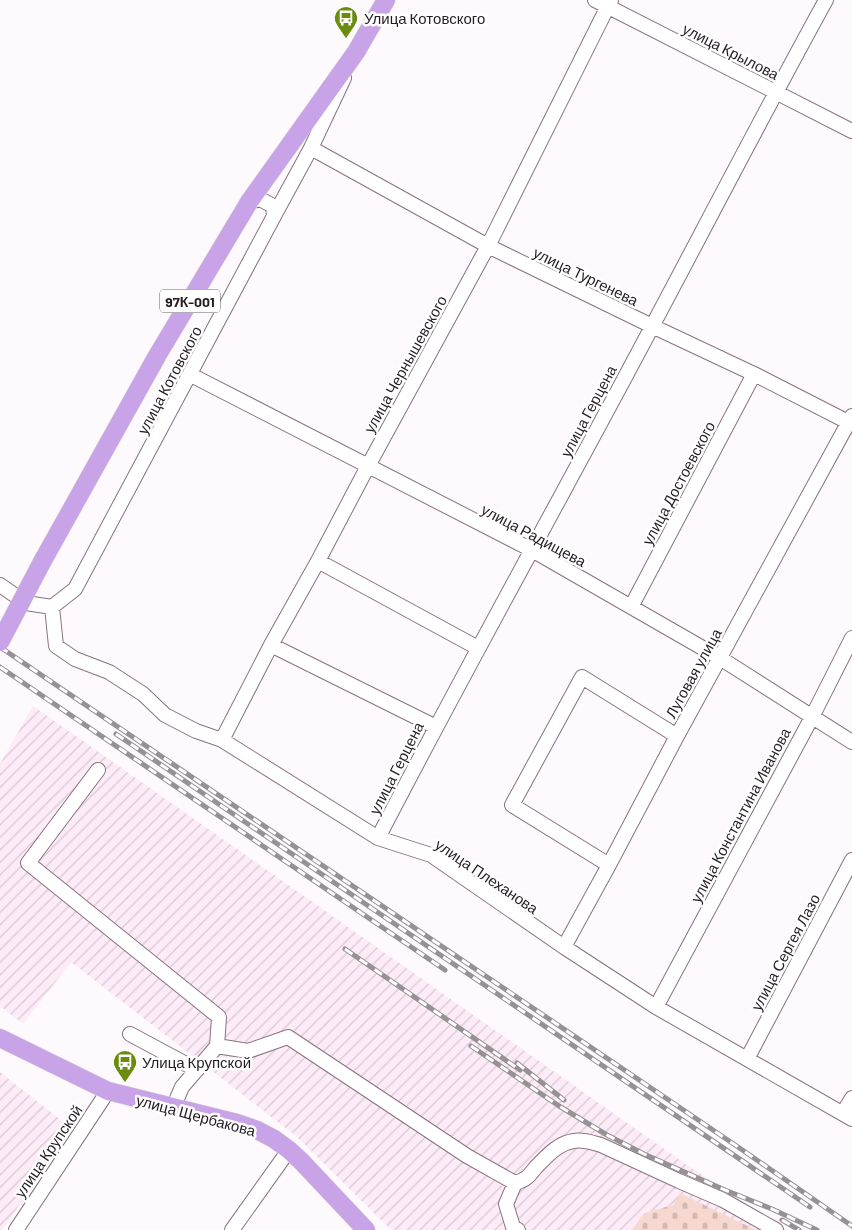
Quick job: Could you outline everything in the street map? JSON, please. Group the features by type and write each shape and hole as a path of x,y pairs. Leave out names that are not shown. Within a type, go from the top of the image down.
{"main road":[{"name":"97К-001","path":"0,642 42,562 157,356 249,202 356,52 386,0"},
{"name":"улица Щербакова","path":"0,1038 108,1091 237,1123 257,1130 274,1139 301,1161 366,1230"}],"street":[{"name":"улица Герцена","path":"378,838 775,92 826,0"},
{"name":"улица Крылова","path":"604,2 852,131"},
{"name":"улица Чернышевского","path":"222,740 488,246 604,2"},
{"name":"улица Котовского","path":"52,607 76,589 311,148 356,52"},
{"name":"улица Тургенева","path":"311,148 488,246 851,420"},
{"path":"249,202 260,199 273,206 274,216"},
{"name":"улица Радищева","path":"191,374 532,550 720,658 852,742"},
{"name":"улица Достоевского","path":"631,607 754,374"},
{"name":"Луговая улица","path":"564,947 676,736 851,420"},
{"path":"318,561 478,648"},
{"path":"0,585 26,603 52,607"},
{"name":"улица Плеханова","path":"52,607 56,646 75,659 109,672 144,694 165,716 196,731 222,740 378,838 431,855 564,947 656,1007 848,1116"},
{"name":"улица Константина Иванова","path":"656,1007 812,717 852,638"},
{"path":"271,646 436,727"},
{"path":"608,865 512,805 582,677 676,736"},
{"path":"98,770 28,863 219,1017 217,1046 182,1087 173,1108"},
{"name":"улица Сергея Лазо","path":"747,1059 852,860"},
{"path":"130,1034 196,1070"},
{"path":"217,1046 248,1051 288,1037 467,1156 515,1183 525,1180 550,1153 561,1145 576,1140 588,1142 601,1145 723,1200 776,1230"},
{"name":"улица Крупской","path":"16,1230 108,1091"},
{"path":"848,1116 852,1098"},
{"path":"232,1230 289,1150"},
{"path":"514,1229 506,1204 515,1183"}],"shaded area":[{"path":"33,706 687,1165 786,1230 756,1230 680,1193 673,1205 644,1213 632,1230 391,1230 296,1136 71,962 23,1024 0,1006 0,764"},
{"path":"0,1072 72,1129 2,1230 0,1230"}],"green space":[{"path":"680,1193 756,1230 632,1230 644,1213 673,1205"}],"railway":[{"path":"0,647 852,1226"},
{"path":"0,667 445,970"},
{"path":"116,734 810,1207"},
{"path":"345,949 520,1070"},
{"path":"471,1046 559,1106 607,1135 644,1154 817,1230"},
{"path":"517,1063 564,1100"},
{"path":"782,1220 799,1230"}],"place":[{"name":"Улица Котовского","path":"346,39"},
{"name":"Улица Крупской","path":"125,1083"}]}
